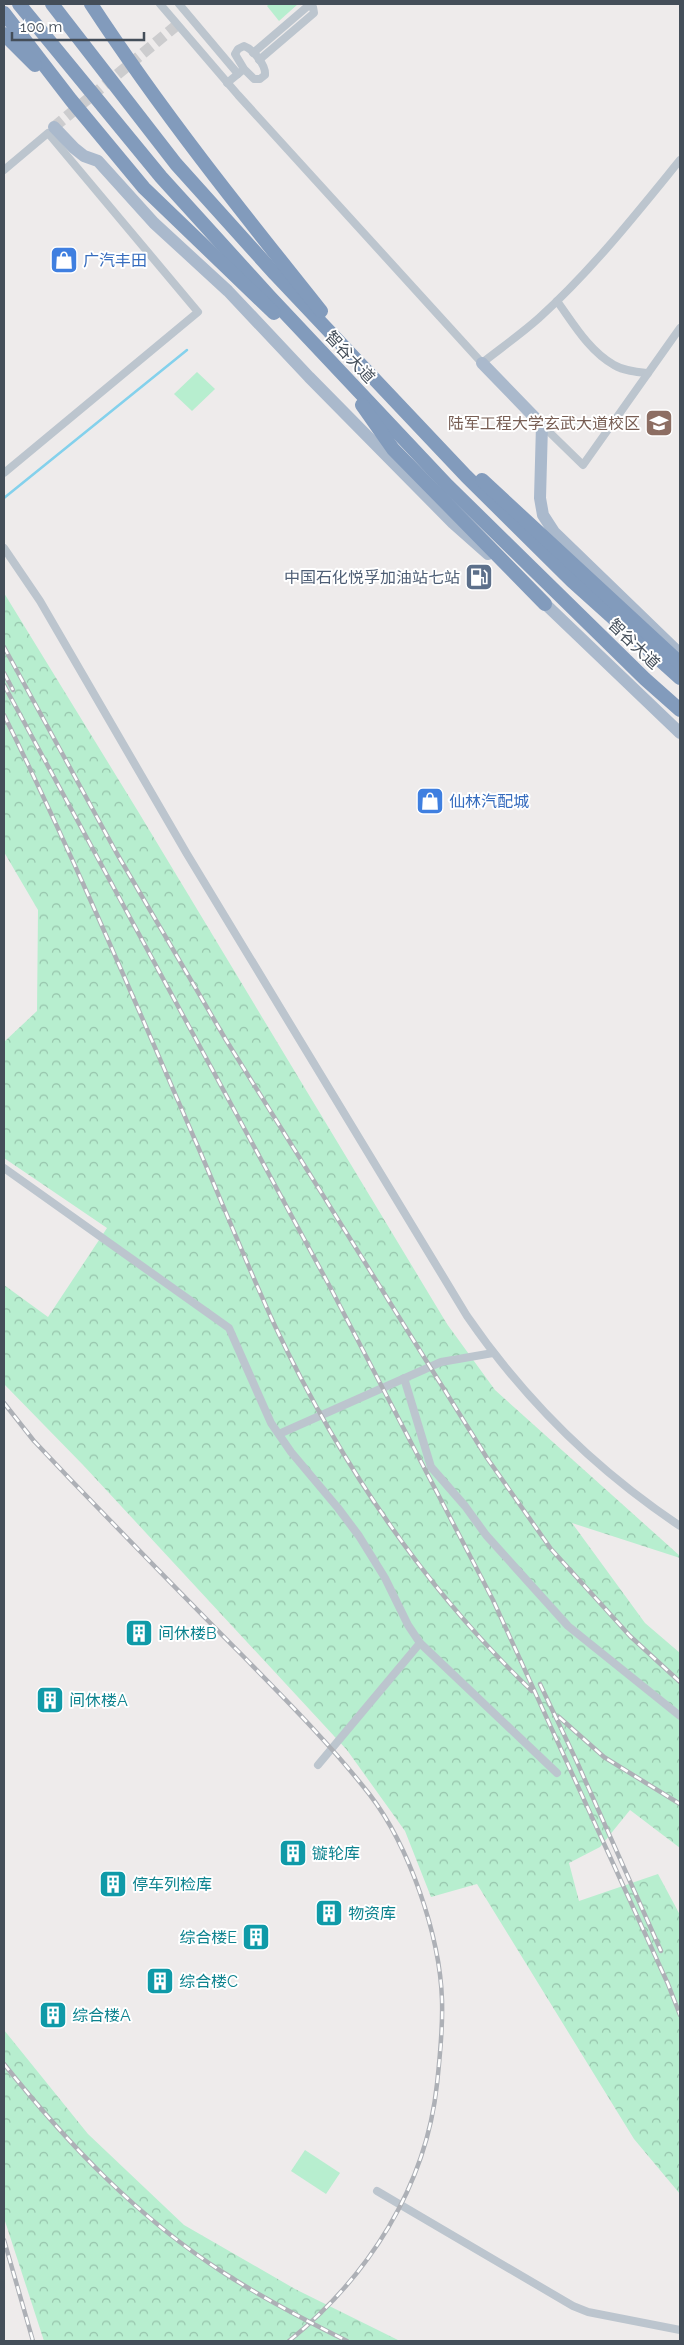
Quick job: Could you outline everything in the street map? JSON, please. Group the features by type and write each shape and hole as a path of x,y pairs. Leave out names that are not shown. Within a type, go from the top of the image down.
{"highway":[{"name":"智谷大道","path":"19,4 161,177 331,362 454,492 638,672 680,710"},
{"name":"智谷大道","path":"52,4 176,164 384,388 466,476 572,581 680,678"},
{"path":"91,4 122,51 220,185 384,388 680,664"},
{"path":"4,13 71,100 144,188 256,297 331,362 393,449 546,604"},
{"path":"4,34 71,100"}],"main road":[{"path":"51,130 84,156 98,161 154,223 228,292 453,523 546,604 680,733"},
{"path":"482,363 542,425 540,498 543,515 554,532 680,654"}],"street":[{"path":"160,4 227,83 482,363 539,318 557,301 619,234 680,160"},
{"path":"179,4 238,74"},
{"path":"253,53 308,6 313,7 314,13 259,60"},
{"path":"244,46 259,60 265,69 263,78 254,79 236,57 236,51 244,46"},
{"path":"227,83 244,69"},
{"path":"4,170 51,130 198,312 4,473"},
{"path":"557,301 578,331 614,366 648,373"},
{"path":"542,425 582,465 680,328"},
{"path":"4,548 40,601 186,854 467,1316 493,1353 569,1438 637,1497 680,1526"},
{"path":"4,1168 229,1328 258,1397 279,1434 358,1536 385,1578 408,1626 420,1643 557,1774"},
{"path":"279,1434 440,1362 493,1353"},
{"path":"404,1378 431,1467 465,1506 486,1535 568,1626 680,1716"},
{"path":"318,1766 420,1643"},
{"path":"377,2191 573,2306 588,2312 680,2330"}],"green space":[{"path":"269,4 298,4 279,21 267,6"},
{"path":"197,372 215,389 192,411 174,394"},
{"path":"4,593 447,1324 495,1390 680,1556 680,1558 572,1523 645,1623 680,1653 680,1848 630,1810 600,1847 569,1863 579,1901 658,1874 680,1915 680,2194 634,2139 477,1884 431,1897 405,1831 347,1750 84,1466 4,1384 4,1285 48,1317 107,1228 4,1158 4,1042 37,1011 38,910 4,852"},
{"path":"4,2030 88,2134 184,2225 295,2289 400,2341 44,2341 4,2218"},
{"path":"305,2150 340,2173 326,2194 291,2171"}],"waterway":[{"path":"4,498 187,350"}],"tunnel":[{"path":"54,127 177,25"}],"railway":[{"path":"4,647 116,852 226,1040 487,1458 551,1549 630,1636 680,1682"},
{"path":"4,673 13,690"},
{"path":"4,685 329,1285 493,1600 668,1984 680,2015"},
{"path":"4,715 78,873 149,1033 275,1326 327,1426 356,1474 420,1566 455,1610 532,1691"},
{"path":"4,1403 34,1441 292,1706 355,1776 370,1795 397,1839 420,1892 429,1920 440,1975 442,2021 437,2084 431,2122 420,2159 406,2194 368,2259 318,2316 289,2341"},
{"path":"540,1684 577,1762 661,1951"},
{"path":"559,1717 604,1757 680,1804"},
{"path":"4,2064 53,2122 105,2178 162,2228 224,2273 284,2308 347,2341"},
{"path":"4,2240 33,2341"}],"place":[{"name":"广汽丰田","path":"64,260"},
{"name":"陆军工程大学玄武大道校区","path":"659,423"},
{"name":"中国石化悦孚加油站七站","path":"479,577"},
{"name":"仙林汽配城","path":"430,801"},
{"name":"间休楼B","path":"139,1633"},
{"name":"间休楼A","path":"50,1700"},
{"name":"镟轮库","path":"293,1853"},
{"name":"停车列检库","path":"113,1884"},
{"name":"物资库","path":"329,1913"},
{"name":"综合楼E","path":"256,1937"},
{"name":"综合楼C","path":"160,1981"},
{"name":"综合楼A","path":"53,2015"}]}
